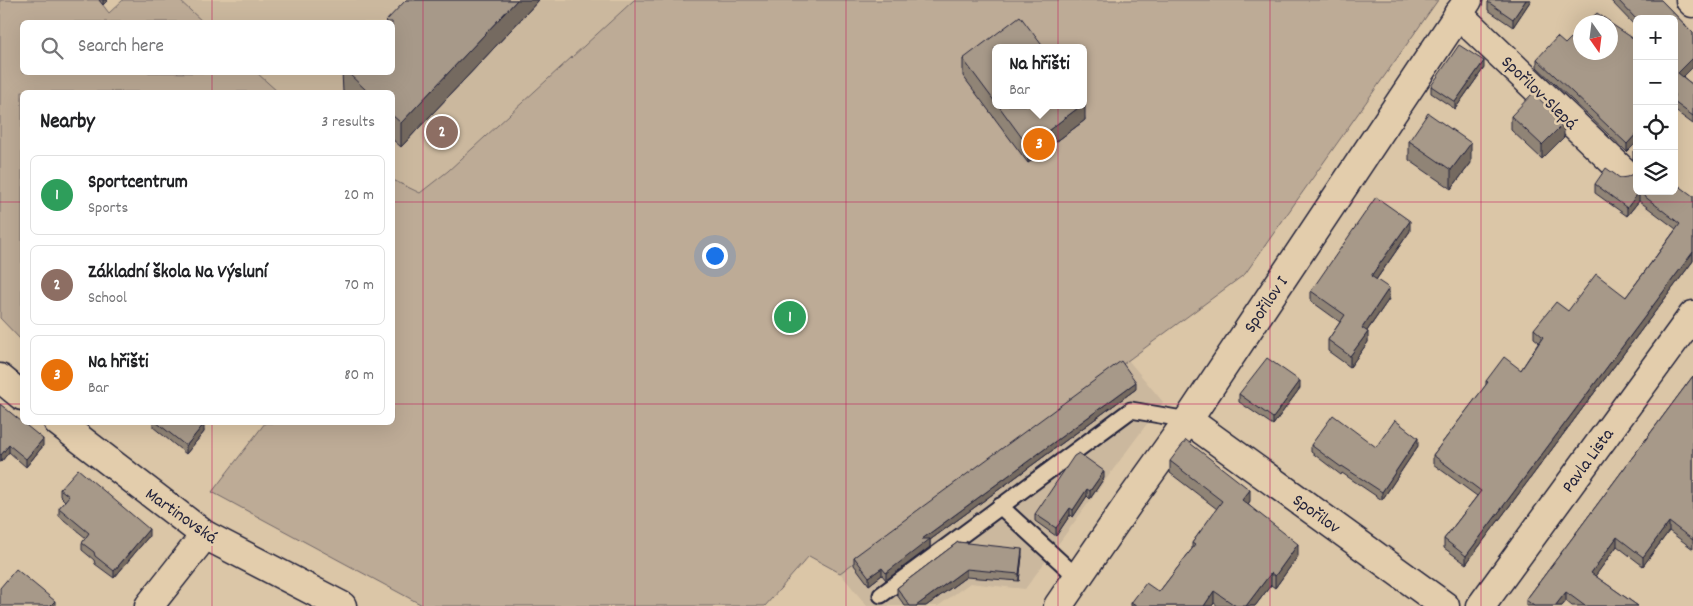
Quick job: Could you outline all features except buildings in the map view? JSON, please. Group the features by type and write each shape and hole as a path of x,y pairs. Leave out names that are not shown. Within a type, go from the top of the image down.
{"street":[{"path":"1690,0 1693,3"},
{"name":"Spořilov-Slepá","path":"1463,7 1623,170"},
{"name":"Spořilov I","path":"1058,606 1188,420 1463,7"},
{"name":"Pavla Lista","path":"1481,606 1693,315"},
{"path":"0,378 20,394"},
{"name":"Spořilov","path":"1188,420 1445,606"},
{"name":"Martinovská","path":"62,425 205,535 342,606"},
{"path":"149,606 205,535"}],"lane":[{"path":"881,595 1131,410 1188,420"},
{"path":"1000,506 1078,578"}],"shaded area":[{"path":"0,0 99,0 109,13 123,0 179,0 201,20 20,20 20,75 259,75 276,90 20,90 20,339 0,318"},
{"path":"179,0 634,0 448,171 420,193 395,181 395,90 276,90 259,75 395,75 395,20 201,20"},
{"path":"634,0 1438,0 1245,274 840,573 809,556 765,606 424,606 212,492 263,425 395,425 395,181 420,193 448,171"},
{"path":"1128,360 1163,402 1025,589 970,583 938,606 867,606 840,573"}],"place":[{"name":"Základní škola Na Výsluní","path":"442,132"},
{"name":"Na hřišti","path":"1039,144"},
{"name":"Sportcentrum","path":"790,317"}]}
